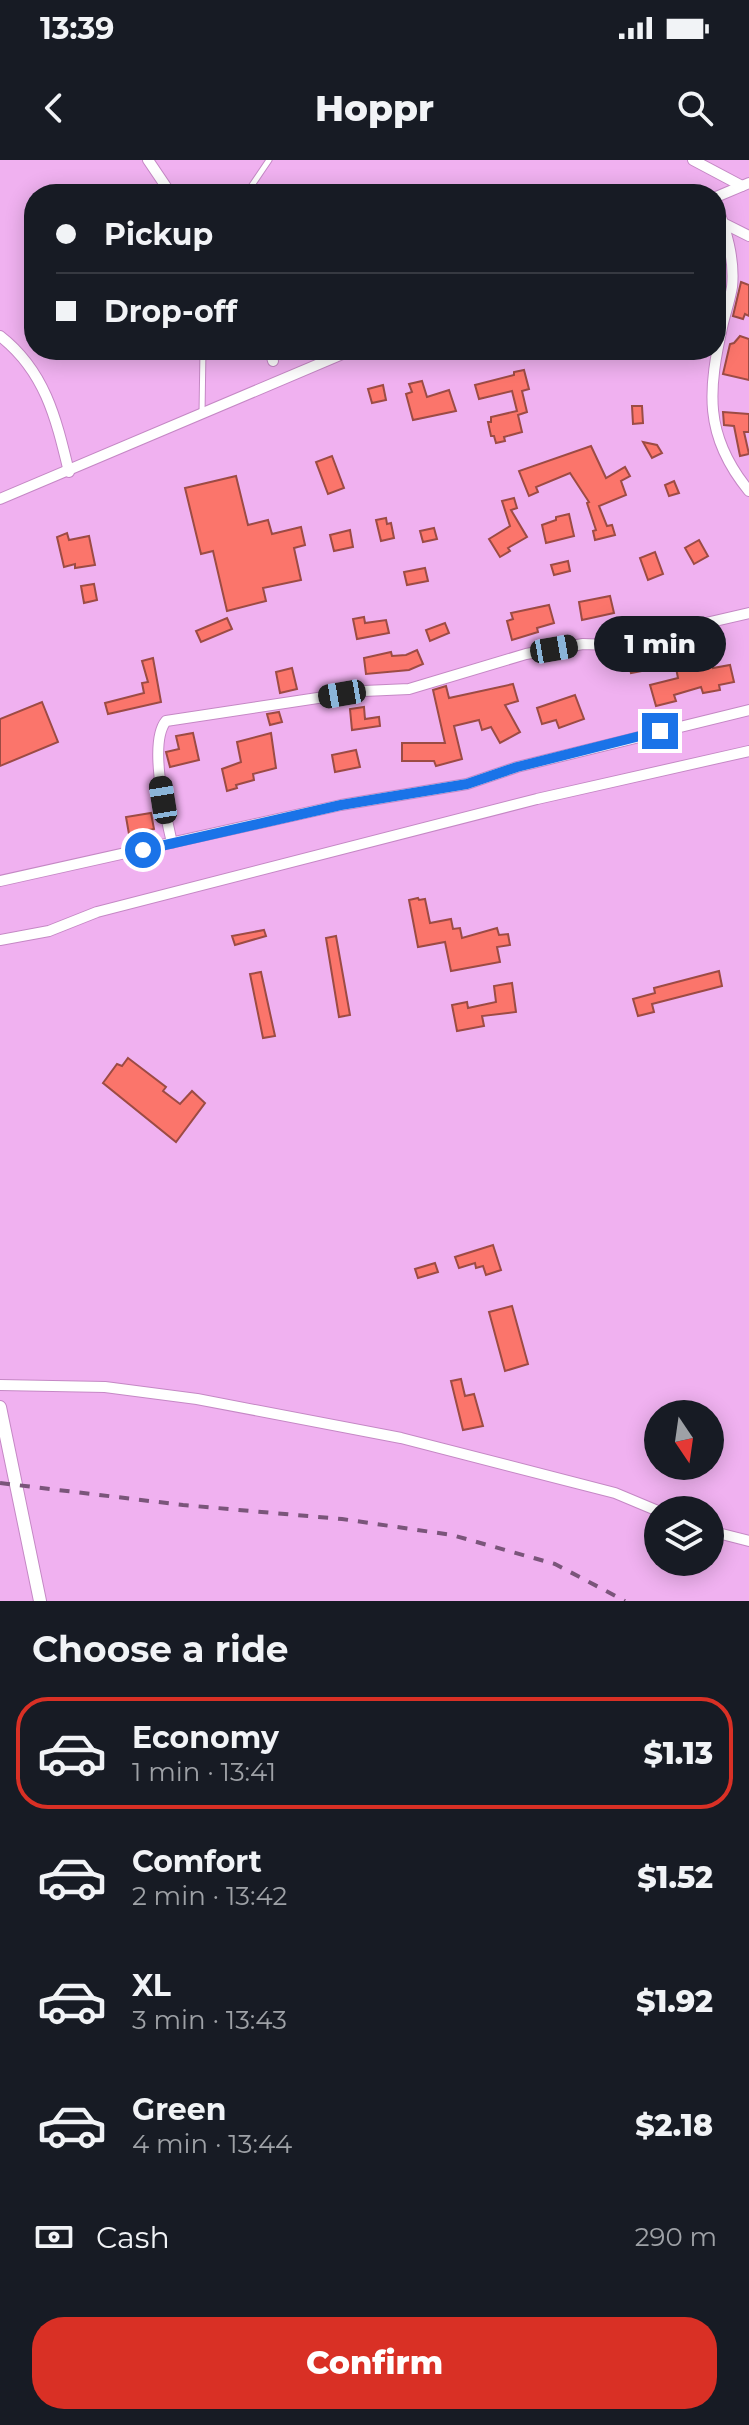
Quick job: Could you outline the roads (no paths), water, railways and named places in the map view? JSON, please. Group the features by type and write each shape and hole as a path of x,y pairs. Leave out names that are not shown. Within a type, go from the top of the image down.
{"street":[{"path":"148,160 164,184"},
{"path":"693,160 745,185"},
{"path":"726,193 745,185"},
{"path":"726,224 749,236"},
{"path":"726,238 732,268 732,289 726,314"},
{"path":"0,336 24,359"},
{"path":"25,360 33,368 53,410 69,472"},
{"path":"0,499 329,360"},
{"path":"716,360 711,406 715,429 735,474 749,491"},
{"path":"172,843 158,773 160,728 166,721 364,691 409,689 526,654 583,644 611,645 749,613"},
{"path":"0,881 381,797 467,784 517,767 749,710"},
{"path":"0,940 49,931 97,912 537,799 749,751"},
{"path":"0,1385 105,1387 197,1399 401,1438 615,1493 644,1505"},
{"path":"0,1407 40,1601"},
{"path":"724,1535 749,1541"}],"lane":[{"path":"253,184 269,160"},
{"path":"202,414 203,360"}],"railway":[{"path":"0,1483 183,1505 342,1519 452,1535 555,1564 625,1601"}]}
